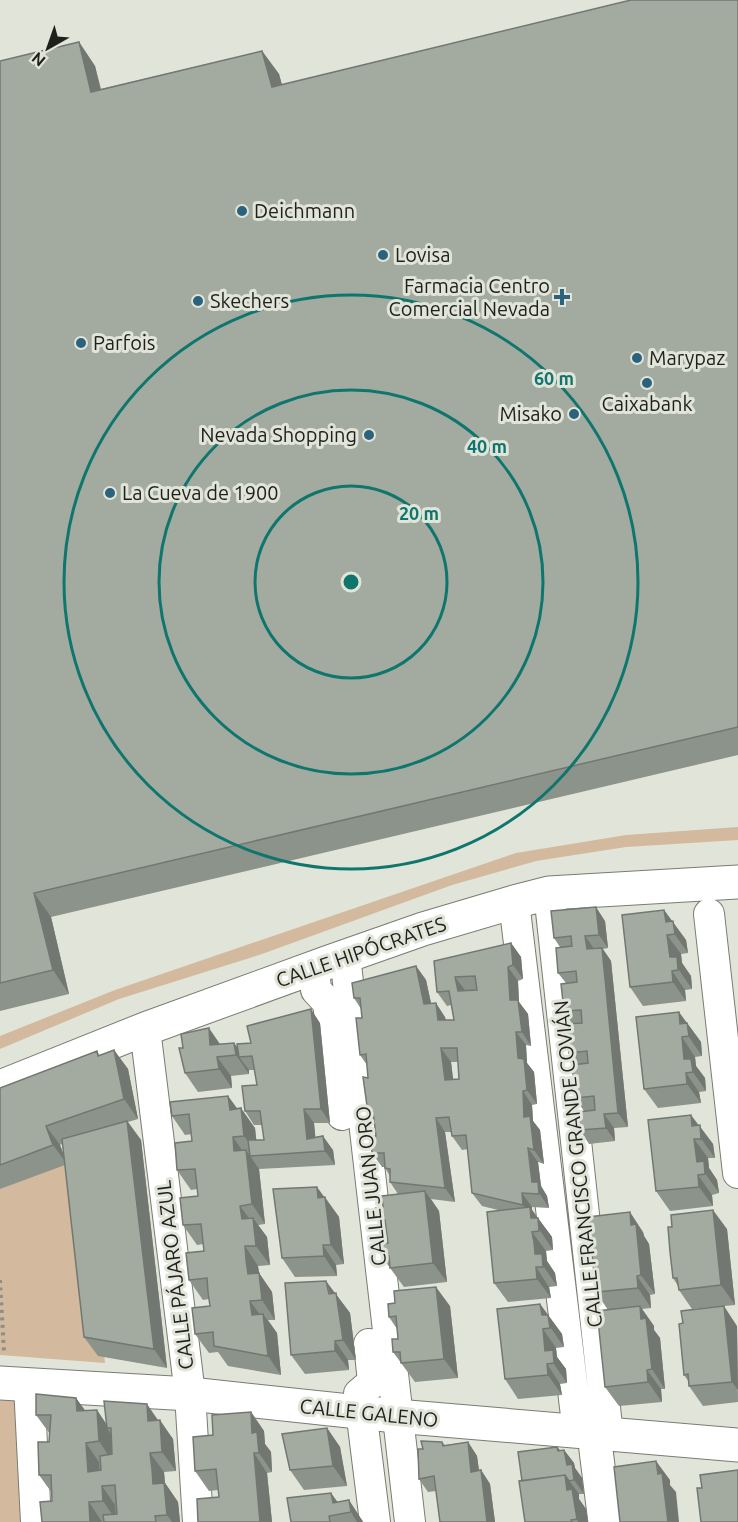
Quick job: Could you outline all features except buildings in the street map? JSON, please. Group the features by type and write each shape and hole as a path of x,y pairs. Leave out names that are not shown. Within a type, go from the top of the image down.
{"street":[{"name":"CALLE HIPÓCRATES","path":"0,1087 145,1029 314,967 514,902 549,893 738,882"},
{"name":"CALLE FRANCISCO GRANDE COVIÁN","path":"549,893 593,1434"},
{"name":"CALLE FRANCISCO GRANDE COVIÁN","path":"514,902 593,1434"},
{"path":"709,914 738,1173"},
{"name":"CALLE JUAN ORO","path":"345,956 396,1416 410,1522"},
{"name":"CALLE JUAN ORO","path":"314,967 316,990 328,1003 372,1370 373,1382 359,1394 362,1413"},
{"name":"CALLE PÁJARO AZUL","path":"145,1029 190,1394 198,1522"},
{"name":"CALLE GALENO","path":"11,1377 362,1413 738,1445"},
{"path":"11,1377 36,1522"},
{"path":"362,1413 375,1522"},
{"path":"593,1434 605,1522"}],"path":[{"path":"0,1280 11,1377"}],"shaded area":[{"path":"738,827 738,840 626,847 536,861 452,885 262,954 119,999 0,1049 0,1036 115,990 516,853 626,835"},
{"path":"81,1156 105,1363 0,1355 0,1186"},
{"path":"0,1395 10,1395 16,1401 26,1522 0,1522"}],"place":[{"name":"Deichmann","path":"242,211"},
{"name":"Lovisa","path":"383,255"},
{"name":"Farmacia Centro Comercial Nevada","path":"562,297"},
{"name":"Skechers","path":"198,301"},
{"name":"Parfois","path":"81,343"},
{"name":"Marypaz","path":"637,358"},
{"name":"Caixabank","path":"647,383"},
{"name":"Misako","path":"574,414"},
{"name":"Nevada Shopping","path":"369,435"},
{"name":"La Cueva de 1900","path":"110,493"}]}
